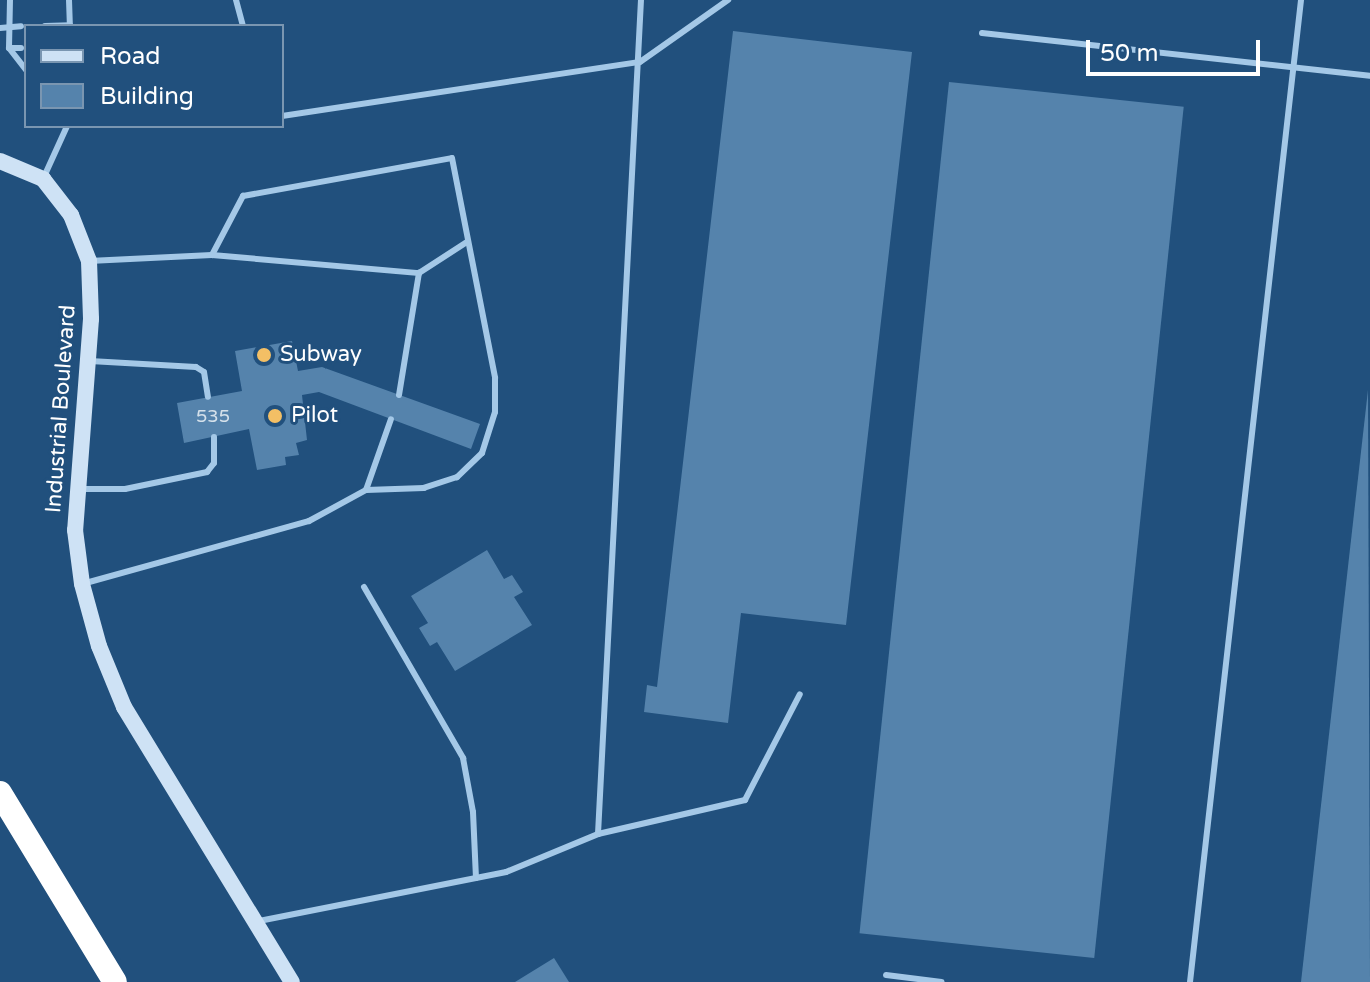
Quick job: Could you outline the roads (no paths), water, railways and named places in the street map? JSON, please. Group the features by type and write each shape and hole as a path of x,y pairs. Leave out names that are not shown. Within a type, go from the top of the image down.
{"highway":[{"path":"0,793 115,982"}],"street":[{"name":"Industrial Boulevard","path":"0,161 43,179 71,215 89,261 87,361 75,489 82,584 99,646 124,707 292,982"}],"lane":[{"path":"10,0 4,27 9,48 24,67"},
{"path":"69,0 70,24"},
{"path":"236,0 242,24"},
{"path":"598,834 641,0"},
{"path":"284,116 640,62 728,0"},
{"path":"1190,982 1301,0"},
{"path":"4,27 21,26"},
{"path":"982,33 1370,76"},
{"path":"9,48 21,48"},
{"path":"43,179 66,128"},
{"path":"82,584 309,521 366,490 424,488 446,481 482,453 495,412 495,378 452,158 243,196 212,255"},
{"path":"89,261 212,255 419,273 467,242"},
{"path":"399,395 419,273"},
{"path":"87,361 196,367 204,372 208,397"},
{"path":"366,490 391,419"},
{"path":"75,489 125,489 197,476 212,469 214,437"},
{"path":"364,587 463,758 473,812 476,878"},
{"path":"255,921 506,872 598,834 745,800 800,694"},
{"path":"886,975 942,982"}],"place":[{"name":"Subway","path":"264,355"},
{"name":"Pilot","path":"275,416"}]}
